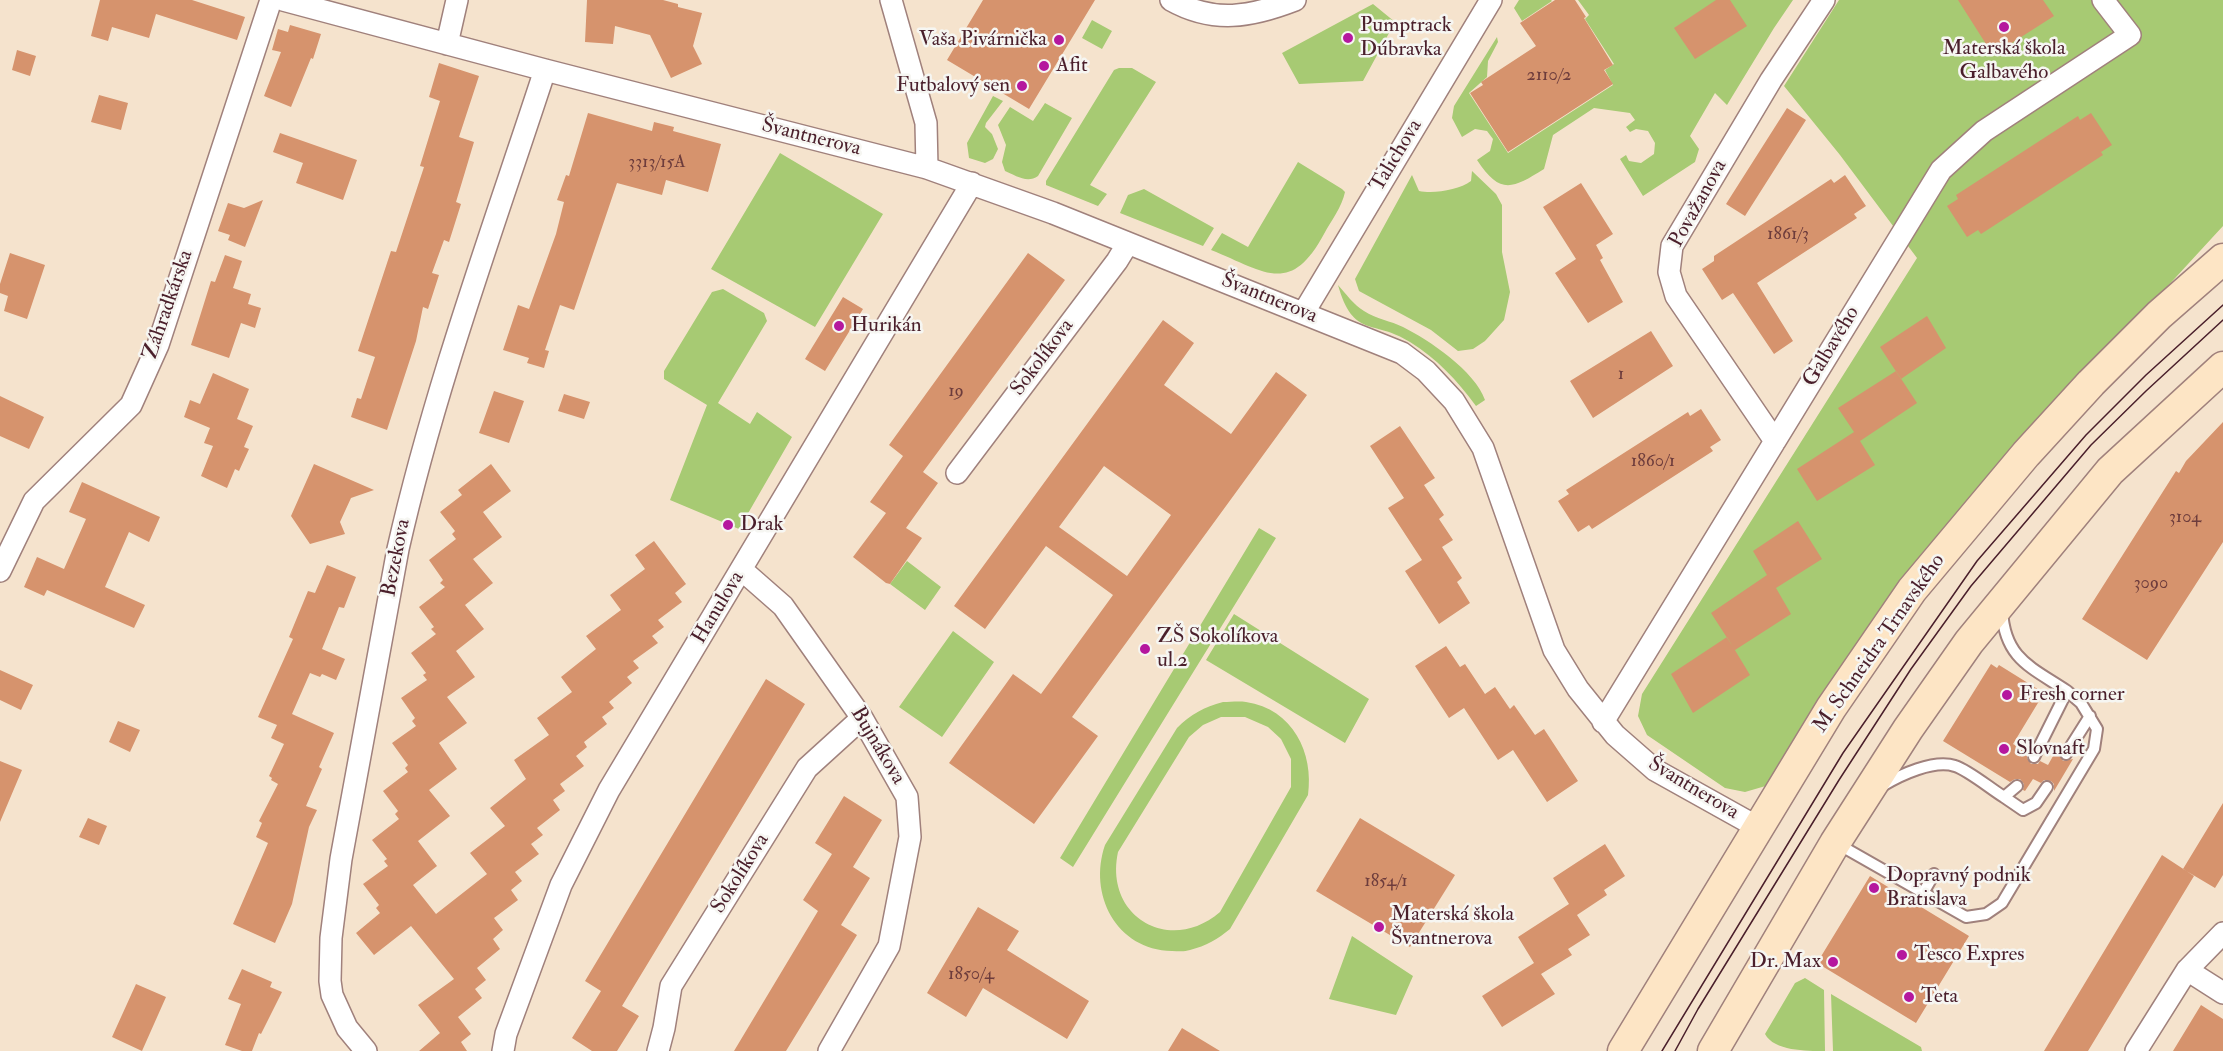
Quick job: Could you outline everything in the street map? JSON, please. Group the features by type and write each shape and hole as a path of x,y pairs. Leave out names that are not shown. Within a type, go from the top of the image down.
{"main road":[{"name":"M. Schneidra Trnavského","path":"1623,1051 1831,708 1912,590 2026,454 2091,382 2159,315 2223,259"},
{"path":"1713,1051 1836,843 1908,729 2002,599 2110,471 2223,367"}],"street":[{"name":"Záhradkárska","path":"0,571 34,501 131,405 158,345 271,0"},
{"name":"Švantnerova","path":"283,0 927,168 1128,243 1402,353 1426,371 1462,411 1486,456 1554,650 1578,689 1603,722 1655,770 1759,828"},
{"path":"447,44 457,0"},
{"path":"891,0 926,123 927,168"},
{"path":"1171,0 1203,13 1224,15 1260,13 1295,0"},
{"name":"Považanova","path":"1775,441 1677,296 1668,272 1672,246 1771,80 1824,0"},
{"name":"Galbavého","path":"1603,722 1941,170 1984,131 2130,34 2103,0"},
{"name":"Talichova","path":"1304,312 1486,1"},
{"name":"Bezekova","path":"356,1049 332,995 331,938 341,859 398,549 434,410 545,70"},
{"name":"Hanulova","path":"503,1051 506,1034 561,885 609,790 972,183"},
{"name":"Sokolíkova","path":"957,473 1128,243"},
{"name":"Bujnákova","path":"742,570 783,606 862,718 907,797 910,837 889,946 829,1051"},
{"name":"Sokolíkova","path":"658,1051 671,986 807,768 862,718"},
{"path":"2136,1051 2187,970 2223,933"},
{"path":"2187,970 2223,993"}],"lane":[{"path":"1836,843 1966,917 1986,914 2002,903 2094,749 2097,729 2081,703 2025,663 2010,647 2005,634 2002,599"},
{"path":"2034,757 2067,691"},
{"path":"2066,754 2090,716"},
{"path":"1866,795 1894,779 1930,765 1954,766 2023,810 2036,802 2047,787"},
{"path":"2004,796 2017,786"},
{"path":"1923,893 1934,874"}],"green space":[{"path":"1519,0 1552,1 1522,21 1514,8"},
{"path":"1578,0 1793,0 1727,105 1715,93 1690,136 1699,149 1695,162 1643,196 1620,159 1626,155 1629,161 1641,163 1654,154 1655,143 1648,131 1636,129 1630,132 1626,127 1635,120 1630,113 1594,108 1553,135 1544,169 1515,184 1500,184 1485,171 1477,160 1490,151 1493,139 1487,131 1475,129 1462,137 1452,118 1454,106 1497,37 1498,42 1488,61 1487,77 1469,93 1508,153 1613,85 1605,70 1614,64 1585,19 1589,15"},
{"path":"1839,0 2223,0 2223,226 1922,553 1803,729 1769,785 1745,792 1725,788 1647,735 1638,716 1642,694 1917,258 1840,155 1784,86"},
{"name":"Pumptrack Dúbravka","path":"1373,4 1395,22 1363,81 1299,84 1282,53"},
{"path":"1092,20 1112,31 1102,49 1082,38"},
{"path":"1132,68 1156,82 1090,185 1107,194 1098,206 1046,185 1046,181 1114,70"},
{"path":"993,96 1003,101 985,127 992,134 998,149 993,159 985,163 969,158 967,143"},
{"path":"1045,103 1072,118 1038,176 1025,179 1005,171 1002,162 1006,145 998,125 1010,107 1033,121"},
{"path":"780,153 883,214 815,327 711,269"},
{"path":"1298,162 1345,192 1339,208 1312,254 1299,266 1287,272 1275,274 1261,271 1211,250 1222,233 1248,247"},
{"path":"1472,171 1496,194 1502,205 1502,252 1510,292 1504,320 1485,341 1473,349 1458,351 1431,330 1359,291 1355,279 1412,175 1419,191 1439,192 1460,187 1471,181"},
{"path":"1144,189 1214,228 1203,246 1120,213 1128,195"},
{"path":"1338,285 1353,303 1364,311 1414,333 1438,348 1472,378 1485,400 1476,406 1446,371 1420,349 1397,335 1358,321 1344,302"},
{"path":"723,289 764,313 767,321 718,403 750,424 757,412 792,437 739,529 670,500 707,405 664,379 664,371 712,292"},
{"path":"1259,528 1276,538 1073,867 1060,858"},
{"path":"907,561 941,587 925,610 890,584"},
{"path":"1234,614 1369,699 1345,743 1206,660"},
{"path":"953,631 994,662 942,737 899,707"},
{"path":"1223,702 1243,702 1262,706 1288,723 1303,749 1309,779 1308,795 1230,929 1212,942 1188,951 1152,948 1136,941 1122,930 1111,916 1100,882 1105,845 1177,728 1193,715","holes":["1221,717 1245,717 1268,727 1281,739 1291,759 1291,787 1220,912 1201,924 1181,930 1162,929 1145,922 1131,911 1121,895 1116,875 1118,852 1189,737 1203,725"]},
{"path":"1352,936 1413,976 1396,1015 1329,999"},
{"path":"1805,978 1824,990 1825,1051 1783,1047 1769,1040 1765,1034 1795,983"},
{"path":"1831,994 1921,1047 1922,1051 1833,1051"}],"building":[{"path":"100,0 192,0 245,17 237,40 156,14 149,38 112,27 108,41 91,36"},
{"path":"587,0 663,0 678,4 678,7 702,13 693,46 702,64 671,78 650,35 615,26 613,44 585,42"},
{"path":"983,0 1095,0 1029,109 947,60"},
{"path":"1555,0 1575,0 1613,65 1604,70 1613,84 1508,152 1470,93 1483,85 1481,82 1536,46 1520,23"},
{"path":"1716,0 1730,0 1747,26 1695,59 1674,28"},
{"name":"Materská škola Galbavého","path":"1958,0 2043,0 2054,16 1993,55"},
{"path":"290,25 321,34 313,59 311,58 291,107 264,96 281,52 272,50 278,29 288,32"},
{"path":"17,50 36,56 30,76 12,70"},
{"path":"439,63 479,76 459,137 474,142 456,202 461,204 449,242 444,240 432,273 439,275 428,309 423,307 416,341 387,430 351,417 357,398 361,399 375,357 358,351 391,251 396,252 424,167 420,166 440,101 429,97"},
{"path":"99,95 128,103 121,130 91,122"},
{"path":"1787,108 1806,120 1745,216 1726,204"},
{"path":"588,113 652,131 654,122 674,127 673,131 721,144 708,192 666,180 662,195 617,183 574,310 560,305 545,350 549,351 544,368 527,363 529,358 503,350 518,305 529,309 556,234 564,202 557,200 566,175 569,176"},
{"path":"2091,113 2112,145 2101,152 2103,155 1981,234 1978,230 1967,237 1947,206 1958,199 1956,195 2078,116 2080,120"},
{"path":"280,133 357,160 343,200 296,183 303,163 273,152"},
{"path":"1845,175 1866,206 1854,214 1857,218 1757,283 1793,341 1774,354 1733,293 1722,300 1702,269 1714,261 1714,256 1831,179 1834,183"},
{"path":"1581,183 1613,234 1596,245 1603,258 1600,260 1623,302 1588,323 1555,273 1576,259 1543,207"},
{"path":"263,200 245,247 228,240 230,235 218,231 228,203 244,208"},
{"path":"10,253 45,265 27,319 4,311 8,296 0,293 0,284"},
{"path":"1028,253 1065,280 923,472 938,483 906,528 922,538 890,584 886,583 853,557 886,513 870,502 903,456 889,445"},
{"path":"225,255 242,261 233,288 251,294 248,304 261,308 255,328 241,323 229,358 191,345 211,281 215,282"},
{"name":"Hurikán","path":"843,297 863,309 825,371 805,359"},
{"path":"1927,316 1946,348 1901,379 1880,347"},
{"path":"1163,320 1194,343 1164,385 1231,434 1276,372 1307,395 1072,717 1098,736 1034,824 949,763 1013,674 1041,694 1113,595 1046,546 985,629 954,606","holes":["1104,466 1171,515 1127,576 1059,527"]},
{"path":"1651,331 1673,366 1593,418 1570,381"},
{"path":"1896,371 1917,403 1860,441 1875,465 1817,501 1797,469 1854,432 1838,408"},
{"path":"213,373 249,389 237,419 253,426 244,447 249,449 239,471 235,469 227,488 201,476 213,446 204,443 210,428 184,417 190,400 200,404"},
{"path":"494,391 524,401 509,443 479,433"},
{"path":"564,394 590,402 584,419 558,411"},
{"path":"0,396 44,417 29,449 0,436"},
{"path":"1701,409 1721,440 1710,447 1713,451 1592,529 1589,525 1578,532 1558,501 1569,494 1566,490 1688,412 1690,416"},
{"path":"2223,422 2223,542 2147,660 2082,619 2176,471 2179,473 2186,461"},
{"path":"1400,426 1435,478 1424,485 1444,515 1439,519 1453,540 1442,547 1462,578 1457,582 1470,603 1439,624 1405,571 1422,560 1388,508 1404,498 1370,446"},
{"path":"314,464 374,490 351,498 340,522 345,534 310,544 291,516"},
{"path":"491,464 511,491 483,512 502,537 473,559 493,583 465,605 484,629 456,651 475,677 447,697 467,723 439,743 457,769 429,790 450,816 418,841 437,866 413,885 436,914 487,874 470,853 505,826 490,808 526,779 514,760 549,735 537,718 572,692 561,677 596,649 586,636 621,610 610,595 645,569 635,555 654,541 686,584 675,593 682,602 658,620 664,627 652,636 658,643 633,661 639,668 627,677 632,683 609,702 614,708 602,717 607,724 584,742 587,747 576,756 584,766 560,784 565,791 553,800 560,810 537,828 543,835 531,844 539,854 515,872 522,881 511,890 518,900 494,918 503,930 493,939 500,949 477,968 486,980 475,989 482,998 458,1017 471,1034 461,1042 467,1051 419,1051 440,1033 418,1005 454,979 411,926 374,955 356,933 380,913 376,908 379,905 363,884 388,866 384,861 387,859 372,840 399,819 395,814 398,811 383,791 408,772 405,768 408,765 392,743 416,726 412,721 415,718 401,698 427,680 423,675 426,673 411,653 436,634 431,629 434,627 419,607 445,587 440,583 443,580 429,560 456,539 452,534 455,531 440,512 462,495 458,490"},
{"path":"82,482 160,517 149,542 129,532 105,587 145,605 134,628 47,590 44,596 24,587 37,557 64,569 86,519 69,512"},
{"path":"1798,521 1822,559 1776,588 1791,614 1735,650 1711,613 1767,575 1753,551"},
{"path":"327,565 356,577 344,608 339,607 322,649 345,659 336,680 322,674 320,677 310,673 292,714 334,733 319,767 322,769 306,806 317,810 309,827 292,904 275,943 233,924 268,843 256,837 262,823 259,821 278,784 269,776 284,744 271,738 277,725 258,717 293,639 289,637 308,591 315,593"},
{"path":"1727,637 1750,675 1693,713 1671,674"},
{"path":"1446,646 1460,667 1465,664 1485,694 1495,687 1510,709 1514,705 1535,735 1544,729 1578,781 1547,802 1513,750 1498,760 1464,708 1449,718 1415,666"},
{"path":"1991,664 1997,668 1999,665 2044,693 2013,744 2028,753 2027,758 2031,764 2038,764 2040,761 2048,765 2057,749 2063,761 2073,759 2054,791 2054,784 2051,781 2044,780 2041,783 2033,779 2025,791 2020,779 2010,782 1943,741"},
{"path":"0,670 33,685 21,710 0,700"},
{"path":"766,679 805,704 622,1006 639,1016 617,1051 592,1051 572,1038 601,991 585,981"},
{"path":"118,721 140,730 130,752 109,742"},
{"path":"0,761 22,770 0,822"},
{"path":"844,796 882,820 853,867 870,878 841,925 857,935 786,1051 734,1051 818,911 803,900 832,854 815,843"},
{"path":"2223,803 2223,875 2215,888 2183,869"},
{"path":"88,818 107,826 99,845 79,837"},
{"path":"1360,818 1455,875 1410,947 1316,891"},
{"path":"1605,844 1625,876 1604,890 1607,895 1577,915 1590,935 1568,949 1572,955 1541,974 1555,994 1502,1027 1482,996 1534,963 1518,937 1569,904 1553,878"},
{"path":"2162,855 2194,876 2088,1051 2044,1051"},
{"name":"Tesco Expres","path":"1870,876 1969,936 1916,1023 1817,963"},
{"path":"978,907 1019,931 1007,950 1089,1001 1067,1039 983,988 966,1017 927,993"},
{"path":"242,969 272,982 270,987 282,992 261,1034 259,1033 252,1051 242,1051 225,1045 241,1004 228,999"},
{"path":"136,984 166,997 142,1051 112,1037"},
{"path":"2201,1005 2223,1019 2223,1051 2173,1051"},
{"path":"1182,1028 1220,1051 1168,1051"}],"tram line":[{"path":"1662,1051 1843,753 1977,561 2086,435 2146,375 2223,305"},
{"path":"1675,1051 1698,1009 1839,780 1911,669 1971,586 2091,445 2223,320"}],"place":[{"name":"Materská škola Galbavého","path":"2004,27"},
{"name":"Pumptrack Dúbravka","path":"1348,38"},
{"name":"Vaša Pivárnička","path":"1059,40"},
{"name":"Afit","path":"1044,66"},
{"name":"Futbalový sen","path":"1022,86"},
{"name":"Hurikán","path":"839,326"},
{"name":"Drak","path":"728,525"},
{"name":"ZŠ Sokolíkova ul.2","path":"1145,649"},
{"name":"Fresh corner","path":"2007,695"},
{"name":"Slovnaft","path":"2004,749"},
{"name":"Dopravný podnik Bratislava","path":"1874,888"},
{"name":"Materská škola Švantnerova","path":"1379,927"},
{"name":"Tesco Expres","path":"1902,955"},
{"name":"Dr. Max","path":"1833,962"},
{"name":"Teta","path":"1909,997"}]}
